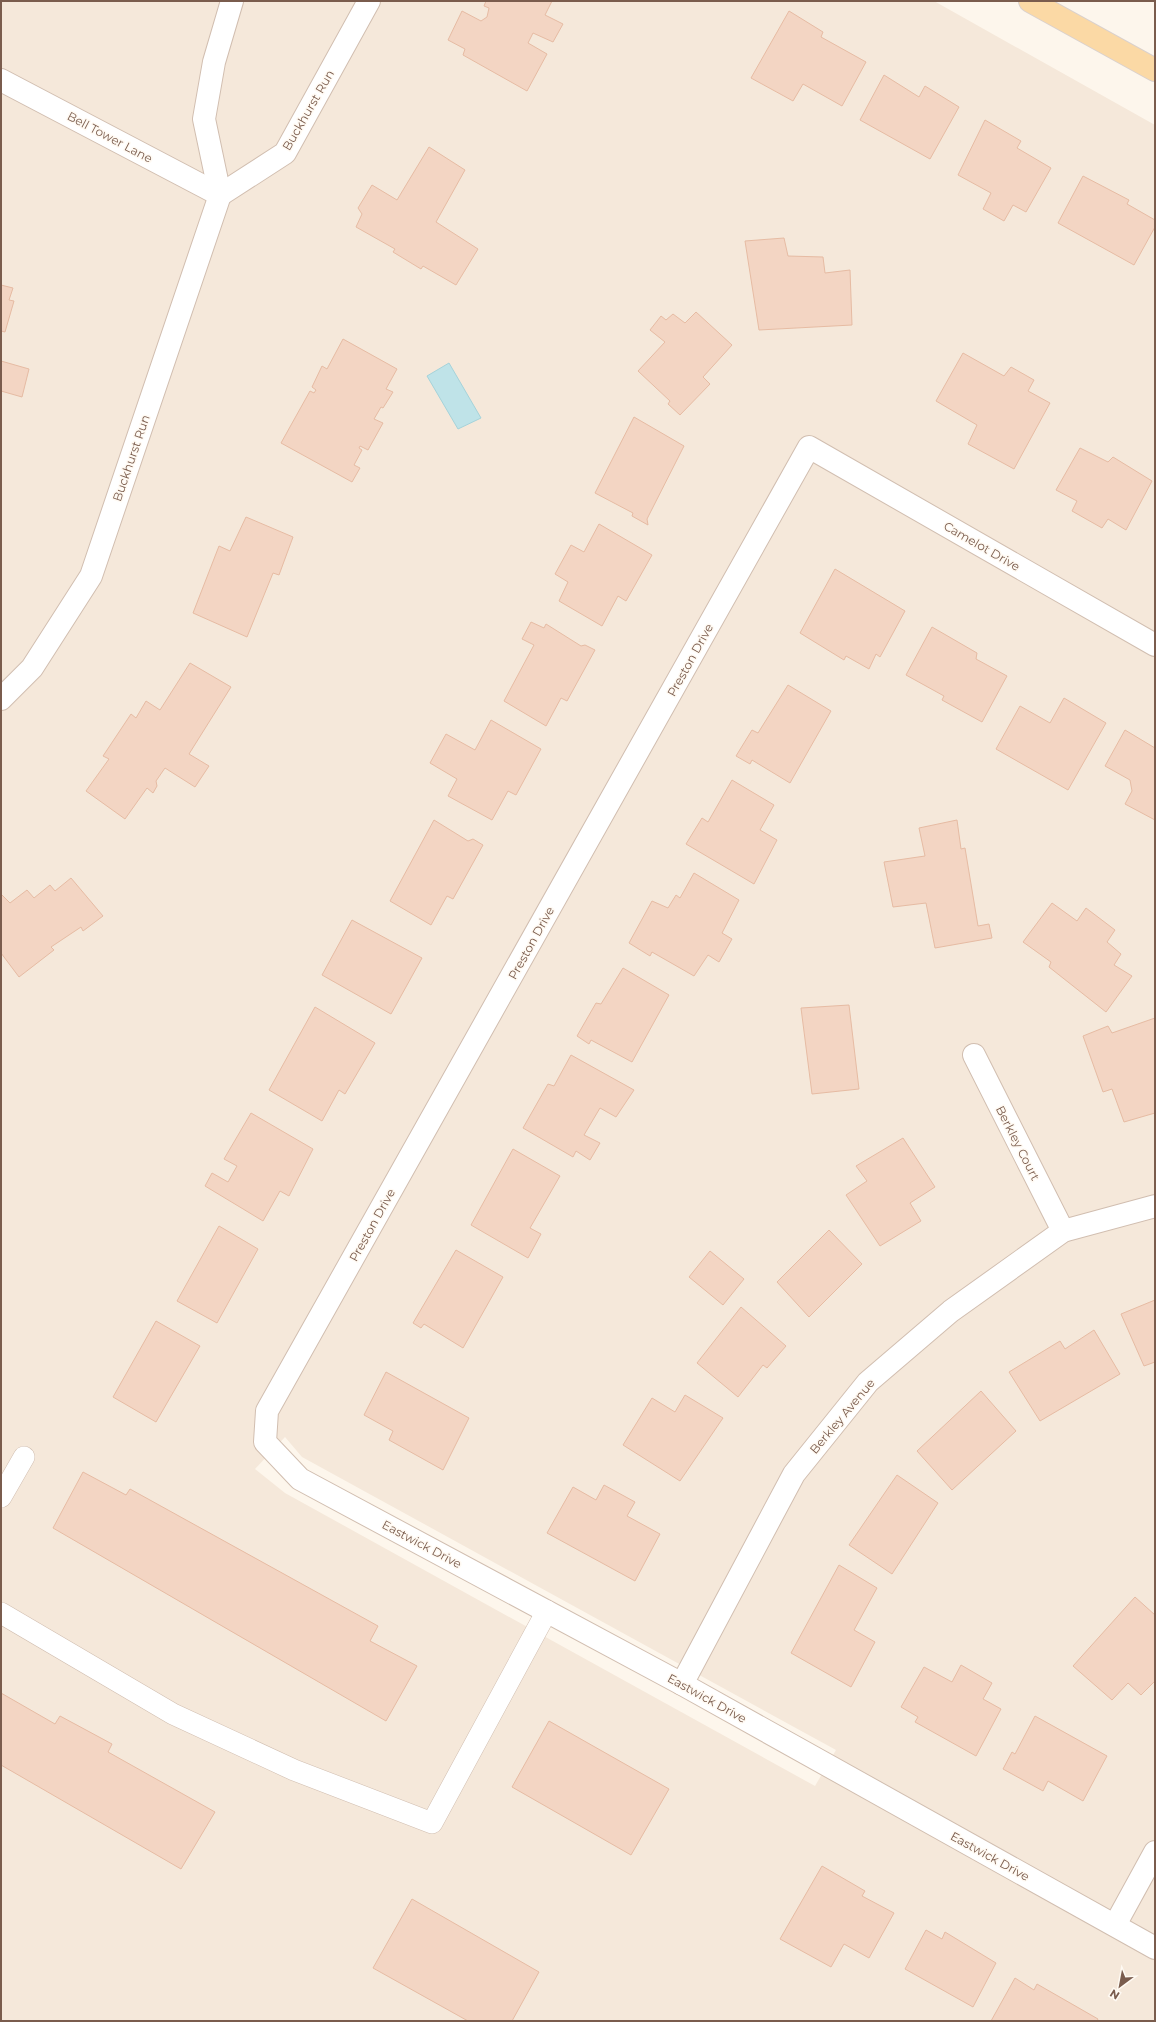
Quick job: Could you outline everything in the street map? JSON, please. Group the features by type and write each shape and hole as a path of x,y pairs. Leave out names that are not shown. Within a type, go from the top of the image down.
{"main road":[{"path":"1030,1 1155,70"}],"street":[{"path":"220,195 204,119 214,62 232,1"},
{"name":"Buckhurst Run","path":"1,699 32,668 91,576 220,195 285,153 370,1"},
{"name":"Bell Tower Lane","path":"1,80 220,195"},
{"name":"Camelot Drive","path":"810,447 1155,645"},
{"name":"Preston Drive","path":"265,1442 267,1411 810,447"},
{"name":"Berkley Court","path":"974,1055 1063,1231"},
{"name":"Berkley Avenue","path":"682,1684 794,1474 868,1382 951,1311 1063,1231 1155,1206"},
{"name":"Eastwick Drive","path":"265,1442 300,1479 682,1684 1155,1948"},
{"path":"1115,1925 1155,1852"}],"lane":[{"path":"1,1497 24,1457"},
{"path":"1,1613 173,1714 294,1770 432,1823 546,1611"}],"shaded area":[{"path":"1,1 934,1 1155,125 1155,2021 1,2021","holes":["285,1437 302,1457 836,1750 815,1786 285,1493 255,1469"]}],"water":[{"path":"449,363 481,418 458,429 427,376"}],"building":[{"path":"486,1 552,1 545,15 563,24 553,42 533,33 528,43 547,54 527,91 463,55 465,49 448,40 462,11 481,21 487,17 489,8 484,6"},
{"path":"789,11 823,32 821,37 866,62 842,106 803,84 793,101 751,78"},
{"path":"884,75 919,97 925,86 959,107 930,159 860,120"},
{"path":"985,120 1021,141 1017,148 1051,168 1026,212 1013,205 1004,221 983,209 991,193 958,175"},
{"path":"429,147 465,170 436,222 478,249 456,285 423,266 421,269 393,252 395,249 356,227 362,214 358,208 372,185 397,200"},
{"path":"1083,176 1129,200 1127,204 1155,220 1155,227 1134,265 1058,223"},
{"path":"784,238 788,256 823,257 825,273 850,270 852,325 759,330 745,241"},
{"path":"1,285 13,288 9,300 14,301 5,332 1,331"},
{"path":"696,312 732,345 703,377 710,384 680,415 668,404 670,401 638,371 665,342 650,330 661,316 666,320 673,314 685,323"},
{"path":"343,339 397,369 386,389 393,392 374,419 383,423 368,450 360,446 359,448 362,450 354,465 360,468 352,482 281,443 310,391 314,393 316,390 312,387 322,366 327,369"},
{"path":"963,353 1004,376 1011,367 1034,380 1028,391 1050,403 1014,469 968,444 977,425 936,401"},
{"path":"1,361 29,369 22,397 1,391"},
{"path":"634,417 684,446 647,519 648,525 632,516 633,513 595,493"},
{"path":"1080,448 1108,462 1113,457 1152,481 1126,530 1108,519 1102,528 1072,511 1077,501 1056,490"},
{"path":"246,517 293,537 279,575 273,573 247,637 193,613 219,546 230,551"},
{"path":"599,524 652,555 626,601 618,596 602,626 559,601 568,582 555,574 571,545 584,552"},
{"path":"835,569 905,611 880,657 876,654 869,669 846,656 844,660 800,633"},
{"path":"531,622 544,628 546,624 581,646 585,645 595,650 567,701 561,698 546,726 504,701 534,645 522,639"},
{"path":"932,627 977,653 976,659 1007,676 982,722 942,700 944,696 906,675"},
{"path":"190,663 231,687 189,754 209,766 195,787 165,768 156,781 157,786 153,793 147,788 125,819 86,791 109,759 103,756 131,714 136,718 146,701 160,710"},
{"path":"788,685 831,711 790,783 752,760 750,764 736,756 752,730 758,733"},
{"path":"1064,698 1106,723 1068,790 996,749 1020,706 1050,723"},
{"path":"491,720 541,749 516,795 508,791 492,820 448,796 457,779 430,763 446,734 475,750"},
{"path":"1125,730 1155,748 1155,820 1125,804 1132,791 1130,780 1105,766"},
{"path":"732,780 774,805 760,830 777,840 754,884 686,844 702,818 708,822"},
{"path":"434,820 468,841 473,839 483,845 453,899 447,896 431,925 390,901"},
{"path":"957,820 961,849 965,848 978,926 989,924 992,938 935,948 926,903 893,907 884,862 925,856 919,828"},
{"path":"694,873 739,900 722,933 732,939 719,962 708,955 694,976 652,952 650,956 629,943 652,901 668,908 676,895 680,898"},
{"path":"71,878 103,916 83,931 81,927 51,947 54,950 19,977 1,953 1,894 10,903 27,890 34,898 50,885 55,891"},
{"path":"1052,903 1077,921 1086,908 1115,930 1107,942 1121,954 1114,965 1132,976 1106,1012 1049,967 1051,962 1023,942"},
{"path":"352,920 422,958 391,1014 322,975"},
{"path":"623,968 669,995 632,1062 591,1040 589,1044 577,1036 596,1003 601,1004"},
{"path":"849,1005 859,1089 812,1094 801,1008"},
{"path":"315,1007 375,1043 345,1094 339,1090 322,1121 269,1090"},
{"path":"1155,1018 1155,1113 1124,1122 1112,1089 1103,1092 1083,1036 1108,1026 1112,1033"},
{"path":"571,1055 634,1090 616,1117 600,1108 584,1135 600,1143 590,1160 576,1151 573,1157 523,1128 548,1084 554,1086"},
{"path":"251,1113 313,1149 289,1196 280,1191 263,1221 205,1186 212,1173 228,1182 237,1166 224,1159"},
{"path":"903,1138 935,1187 910,1203 921,1221 880,1246 846,1195 867,1181 856,1166"},
{"path":"513,1149 560,1176 530,1228 541,1234 528,1258 471,1225"},
{"path":"219,1226 258,1249 217,1323 177,1301"},
{"path":"829,1230 862,1264 809,1317 777,1282"},
{"path":"456,1250 503,1277 463,1348 424,1324 421,1328 413,1323"},
{"path":"710,1251 744,1279 723,1305 689,1277"},
{"path":"1155,1300 1155,1362 1144,1366 1121,1314"},
{"path":"741,1307 786,1346 767,1368 763,1365 738,1397 697,1363"},
{"path":"156,1321 200,1346 156,1422 113,1397"},
{"path":"1094,1330 1120,1374 1040,1421 1009,1372 1060,1341 1065,1349"},
{"path":"386,1372 469,1418 443,1470 389,1440 393,1431 364,1415"},
{"path":"981,1391 1016,1431 952,1490 917,1451"},
{"path":"685,1395 723,1418 680,1481 623,1445 652,1398 675,1412"},
{"path":"83,1472 126,1495 130,1489 378,1626 370,1641 417,1666 386,1721 53,1528"},
{"path":"897,1475 938,1503 892,1574 849,1545"},
{"path":"604,1485 635,1502 627,1516 660,1534 635,1581 547,1533 573,1487 596,1500"},
{"path":"839,1565 877,1588 854,1630 875,1642 851,1687 791,1653"},
{"path":"1135,1597 1155,1615 1155,1681 1141,1695 1128,1683 1112,1700 1073,1666"},
{"path":"961,1665 992,1683 983,1699 1001,1709 976,1756 915,1722 918,1717 901,1707 924,1667 952,1682"},
{"path":"1,1693 55,1724 60,1716 112,1744 108,1752 215,1812 181,1869 1,1765"},
{"path":"1035,1716 1107,1756 1083,1801 1048,1781 1043,1791 1003,1769 1012,1752 1015,1754"},
{"path":"549,1721 669,1789 631,1855 512,1787"},
{"path":"822,1866 865,1891 862,1896 894,1913 869,1958 844,1944 831,1967 780,1939"},
{"path":"412,1899 539,1972 512,2021 468,2021 373,1968"},
{"path":"926,1930 942,1939 945,1932 996,1963 973,2007 905,1969"},
{"path":"1015,1978 1034,1990 1037,1984 1098,2019 1097,2021 991,2021"}]}
